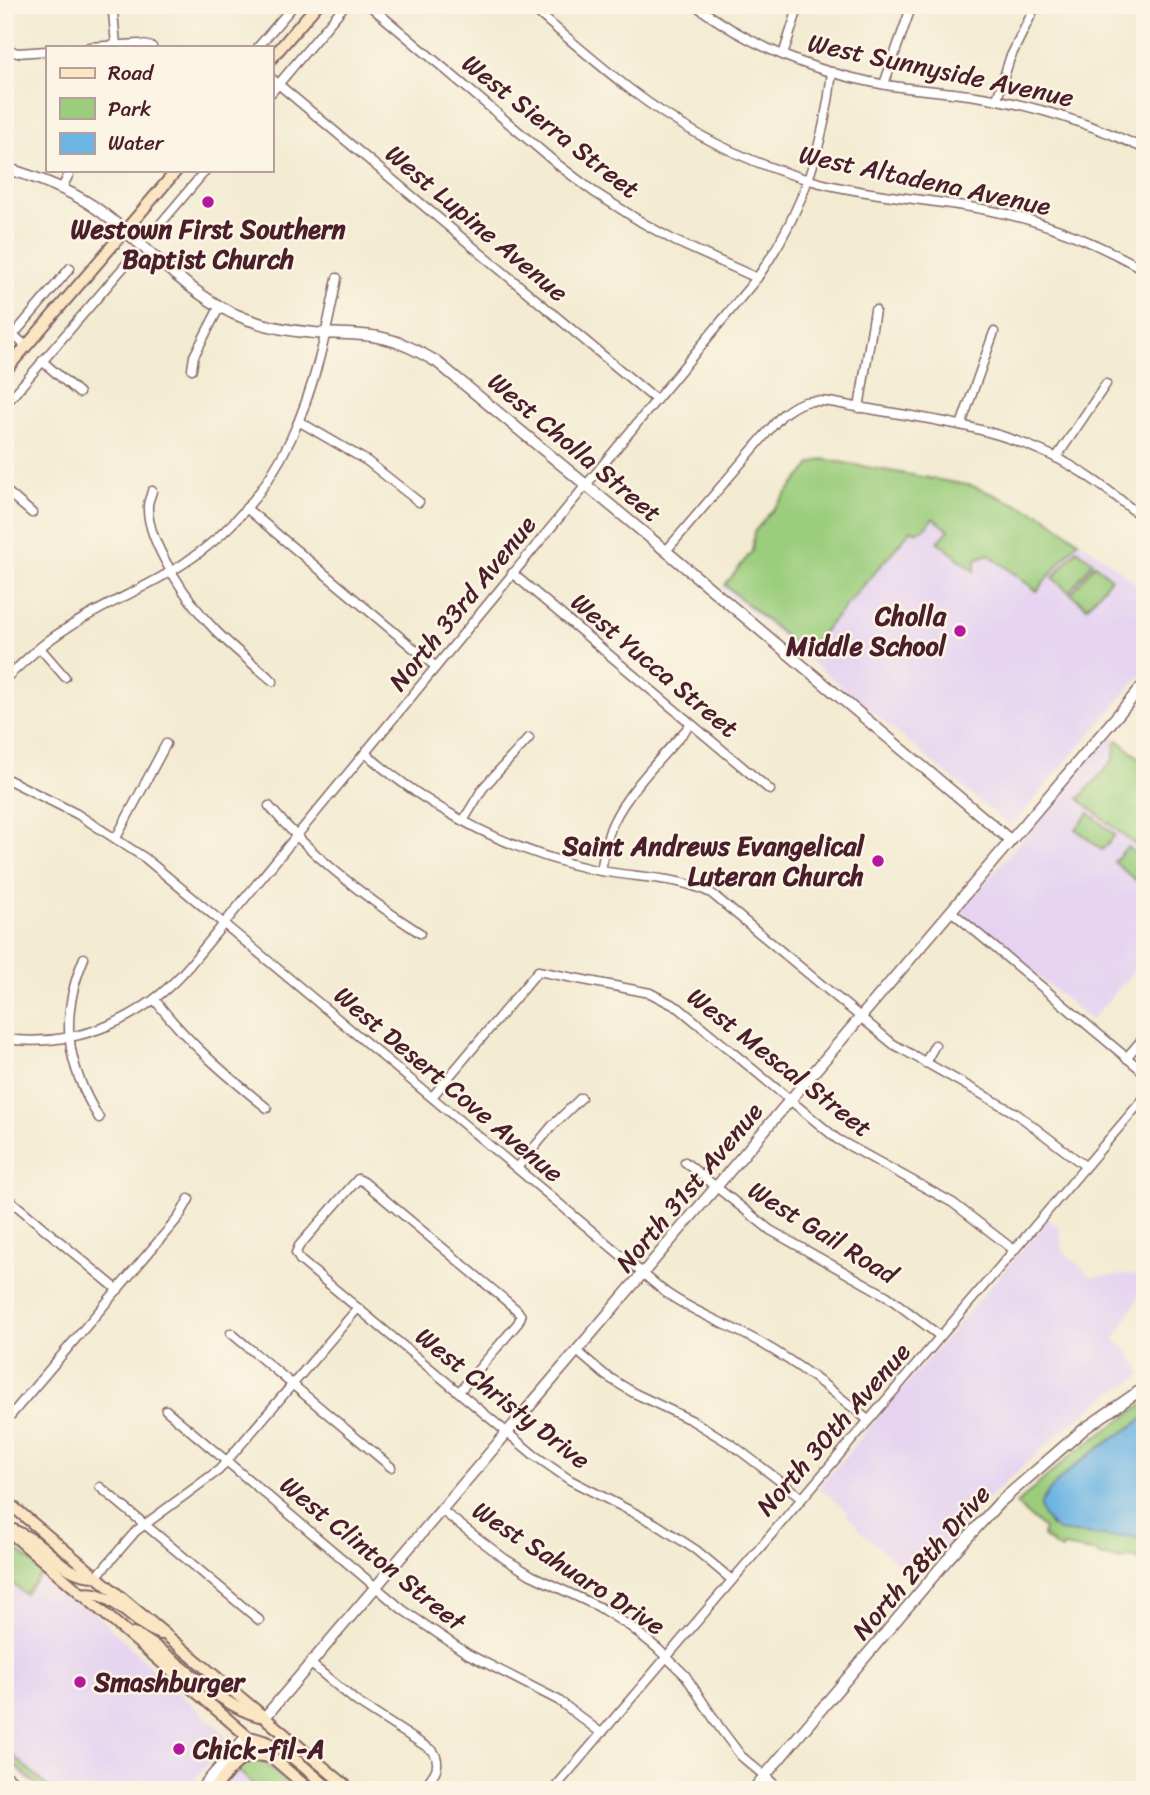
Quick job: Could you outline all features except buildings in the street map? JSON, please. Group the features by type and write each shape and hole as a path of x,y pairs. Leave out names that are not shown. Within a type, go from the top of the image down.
{"main road":[{"path":"273,57 317,5"},
{"path":"5,371 175,172"},
{"path":"5,1500 352,1790"},
{"path":"5,1527 33,1539 74,1573 97,1576"},
{"path":"5,1527 310,1790"},
{"path":"81,1594 93,1592 104,1595 147,1628 170,1637"},
{"path":"118,1626 153,1645 233,1705 247,1713 265,1717"},
{"path":"223,1682 247,1713 250,1724 246,1737"},
{"path":"265,1717 262,1723 262,1739 271,1758"},
{"path":"246,1737 262,1739 277,1746 331,1790"},
{"path":"214,1790 244,1756 256,1754 271,1758"}],"street":[{"path":"275,81 345,5"},
{"name":"West Sierra Street","path":"369,5 557,164 594,192 675,241 757,278"},
{"name":"West Altadena Avenue","path":"529,5 632,90 666,114 743,155 810,180 866,194 958,205 1016,217 1079,238 1145,270"},
{"name":"West Sunnyside Avenue","path":"695,5 731,29 783,55 832,72 884,84 998,100 1048,111 1094,126 1145,149"},
{"path":"783,55 799,5"},
{"path":"884,84 912,5"},
{"path":"998,100 1010,58 1036,5"},
{"path":"259,46 288,7"},
{"path":"113,12 116,45"},
{"path":"102,46 148,46"},
{"path":"5,48 24,53 46,51"},
{"name":"North 33rd Avenue","path":"5,1039 38,1041 69,1038 117,1023 155,1000 179,978 757,278 786,234 810,180 824,129 832,72"},
{"name":"West Lupine Avenue","path":"275,81 656,400"},
{"name":"West Cholla Street","path":"5,168 62,188 91,205 189,286 247,319 325,333 380,337 413,348 437,362 1010,840"},
{"path":"62,188 70,172"},
{"path":"157,228 204,172"},
{"path":"5,405 128,262"},
{"path":"5,345 71,268"},
{"path":"5,679 66,628 183,564 224,532 246,508 275,470 300,422 309,398 337,278"},
{"path":"192,369 194,356 220,306"},
{"path":"859,408 874,310"},
{"path":"5,328 26,346"},
{"path":"961,425 994,332"},
{"path":"42,362 79,393"},
{"path":"1056,458 1106,384"},
{"path":"666,551 782,415 806,402 825,402 961,425 1009,439 1056,458 1092,479 1143,516"},
{"path":"300,422 366,461 419,502"},
{"path":"5,490 32,513"},
{"path":"152,491 148,504 152,533 190,601 217,632 273,681"},
{"path":"246,508 436,667"},
{"name":"West Yucca Street","path":"512,573 770,790"},
{"path":"40,648 65,677"},
{"name":"North 31st Avenue","path":"265,1717 1145,683"},
{"path":"600,871 615,818 691,724"},
{"path":"463,821 483,788 529,738"},
{"path":"116,838 166,744"},
{"path":"365,753 401,783 463,821 517,847 600,871 688,884 711,893 894,1044 1017,1114 1085,1166"},
{"name":"West Desert Cove Avenue","path":"5,778 54,801 116,838 168,875 642,1274 678,1301 724,1323 794,1363 868,1420"},
{"path":"269,806 296,837 358,891 420,933"},
{"path":"951,911 1145,1073"},
{"path":"84,958 70,1005 69,1038 79,1082 99,1118"},
{"name":"West Mescal Street","path":"432,1097 538,971 650,993 666,999 837,1139 953,1203 1014,1250"},
{"path":"155,1000 180,1032 204,1056 267,1108"},
{"path":"1126,1058 1145,1036"},
{"path":"925,1063 935,1045"},
{"name":"North 30th Avenue","path":"553,1790 1145,1097"},
{"path":"517,1168 552,1126 582,1098"},
{"name":"West Gail Road","path":"685,1162 770,1230 887,1296 940,1336"},
{"name":"West Christy Drive","path":"459,1392 518,1323 521,1316 507,1301 358,1179 308,1236 296,1253 300,1260 534,1455 570,1480 677,1537 732,1580"},
{"path":"5,1196 118,1290"},
{"path":"5,1422 179,1217 189,1199"},
{"path":"97,1576 145,1524 202,1484 227,1462 358,1308"},
{"path":"231,1333 391,1467"},
{"path":"576,1351 605,1375 634,1393 693,1421 734,1446 802,1498"},
{"name":"North 28th Drive","path":"753,1790 947,1560 999,1503 1084,1429 1145,1387"},
{"name":"West Clinton Street","path":"166,1410 403,1610 468,1654 558,1700 601,1733"},
{"path":"100,1487 259,1620"},
{"name":"West Sahuaro Drive","path":"441,1510 505,1559 531,1575 599,1607 631,1627 685,1675 741,1756 781,1790"},
{"path":"311,1664 357,1702 433,1751 438,1762 434,1775 421,1790"},
{"path":"200,1790 246,1737"},
{"path":"5,1774 24,1790"}],"shaded area":[{"name":"Cholla Middle School","path":"822,459 973,486 1045,516 1145,591 1145,670 1014,823 1007,824 723,588 752,551 754,532 812,463"},
{"path":"1112,735 1145,763 1145,958 1091,1020 963,912 965,906"},
{"path":"1048,1219 1059,1228 1062,1250 1092,1277 1138,1274 1145,1280 1145,1285 1115,1340 1128,1350 1143,1375 1110,1394 1063,1430 989,1497 915,1578 857,1528 858,1525 847,1516 849,1513 819,1487"},
{"path":"5,1537 109,1626 160,1677 221,1730 225,1737 223,1746 186,1790 38,1790 5,1762"},
{"path":"264,1760 299,1790 218,1790 244,1761"}],"green space":[{"path":"822,459 973,486 1045,516 1078,541 1037,591 988,554 976,559 974,571 938,542 949,530 933,518 923,530 916,532 912,529 805,653 725,585 752,551 754,532 812,463"},
{"path":"1077,549 1093,562 1069,592 1053,578"},
{"path":"1095,564 1111,578 1087,607 1071,594"},
{"path":"1118,740 1145,763 1145,853 1079,799 1114,759 1115,744"},
{"path":"1089,813 1115,835 1102,850 1076,829"},
{"path":"1127,847 1145,861 1145,879 1140,884 1114,862"},
{"path":"1145,1403 1145,1418 1070,1470 1046,1495 1040,1507 1051,1527 1143,1539 1145,1562 1131,1557 1123,1560 1099,1556 1098,1553 1063,1547 1062,1550 1059,1549 1042,1536 1044,1529 1016,1504 1071,1455"},
{"path":"5,1540 43,1572 25,1594 5,1577"},
{"path":"10,1753 52,1790 28,1778 7,1757"},
{"path":"263,1762 287,1783 285,1790 261,1790 237,1770 245,1763"}],"water":[{"path":"1145,1418 1145,1542 1132,1536 1114,1537 1058,1531 1044,1517 1040,1507 1046,1495 1070,1470"}],"place":[{"name":"Westown First Southern Baptist Church","path":"208,202"},
{"name":"Cholla Middle School","path":"960,631"},
{"name":"Saint Andrews Evangelical Luteran Church","path":"878,861"},
{"name":"Smashburger","path":"80,1682"},
{"name":"Chick-fil-A","path":"179,1749"}]}
